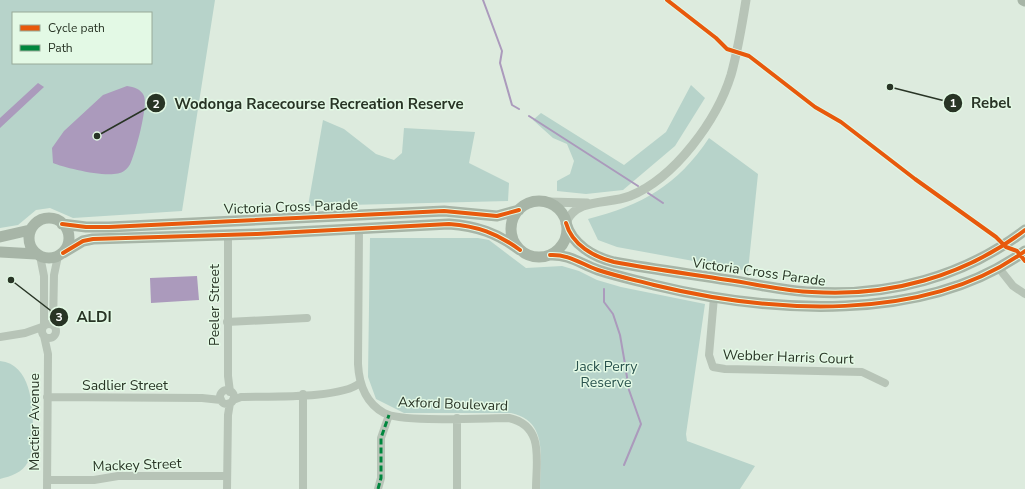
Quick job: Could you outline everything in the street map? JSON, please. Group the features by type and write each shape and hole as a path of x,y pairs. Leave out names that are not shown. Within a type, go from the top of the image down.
{"main road":[{"path":"535,201 548,202 558,208 566,223 566,234 562,244 550,255 535,256 520,250 514,240 512,230 513,220 519,210 535,201"},
{"name":"Victoria Cross Parade","path":"62,224 86,227 108,227 444,211 497,216 519,210"},
{"path":"358,215 359,229"},
{"path":"0,252 38,255 49,258 61,254 68,242 69,235 62,224 51,218 34,224 30,230 30,246 38,255"},
{"path":"257,220 257,234"},
{"name":"Victoria Cross Parade","path":"566,223 571,236 582,247 597,256 614,262 810,292 846,294 883,290 932,279 954,271 991,253 1025,230"},
{"name":"Victoria Cross Parade","path":"61,254 83,241 93,239 257,234 448,224 469,226 494,233 520,250"},
{"path":"0,238 30,230"},
{"name":"Victoria Cross Parade","path":"550,255 570,256 607,273 655,285 714,296 761,302 810,305 865,305 896,302 954,288 998,267 1025,250"}],"street":[{"path":"548,202 594,203 620,200 641,190 675,164 698,139 718,105 731,75 746,0"},
{"path":"566,223 574,210 594,203"},
{"name":"Axford Boulevard","path":"359,229 358,364 360,383 364,392 374,404 389,415 399,418 509,418 526,425 533,433 536,444 536,489"},
{"name":"Peeler Street","path":"227,489 228,234"},
{"path":"25,333 49,338 53,336 56,331 53,325 54,275 61,254"},
{"path":"38,255 44,276 42,332 44,336"},
{"path":"998,267 1013,286 1025,294"},
{"name":"Webber Harris Court","path":"714,296 709,355 713,367 725,369 862,372 884,383"},
{"path":"228,322 307,318"},
{"path":"0,337 25,333 48,323 53,325"},
{"name":"Mactier Avenue","path":"44,336 48,354 47,489"},
{"name":"Mactier Avenue","path":"48,354 53,336"},
{"name":"Sadlier Street","path":"47,398 241,397 335,392 356,386 360,383"},
{"path":"303,394 303,489"},
{"path":"378,489 381,478 381,438 389,415"},
{"path":"457,418 457,489"},
{"name":"Mackey Street","path":"47,480 94,480 118,476 227,476"}],"green space":[{"path":"0,0 215,0 182,211 73,218 50,208 36,210 18,225 0,228"},
{"path":"691,85 705,98 675,146 623,190 586,194 557,191 557,181 570,174 574,161 567,144 553,138 533,120 541,113 624,165 666,132"},
{"path":"323,120 344,129 376,154 394,160 402,153 404,128 475,132 469,163 509,183 508,201 308,206"},
{"path":"709,138 758,174 748,271 617,247 598,240 588,219 625,207 642,200 657,191 684,169 697,155"},
{"name":"Jack Perry Reserve","path":"370,238 478,238 489,240 526,268 562,266 579,271 597,280 621,287 705,304 686,434 687,441 755,466 740,489 540,489 540,443 532,424 523,417 511,413 404,413 376,399 368,377"},
{"path":"0,361 10,364 18,370 24,378 28,388 31,398 33,420 33,446 30,458 23,469 16,474 0,479"}],"shaded area":[{"path":"38,83 44,87 0,128 0,118"},
{"path":"127,86 139,90 144,96 145,101 138,139 131,163 128,167 124,171 118,173 100,174 68,168 53,163 52,148 64,131 103,95"},
{"path":"197,276 199,300 151,303 150,278"}],"waterway":[{"path":"483,0 502,51 500,63 512,105 519,109"},
{"path":"529,116 638,186"},
{"path":"648,193 663,203"},
{"path":"604,289 604,302 613,314 620,335 625,364"},
{"path":"624,465 641,424 629,390 626,371"}],"marked path":[{"path":"378,489 381,478 381,438 389,415"}],"cycle path":[{"path":"667,0 716,38 727,49 749,56 815,107 841,122 915,179 996,237 1006,247 1017,251 1025,261"},
{"path":"62,224 86,227 109,227 444,211 497,216 519,210"},
{"path":"566,223 573,238 579,244 585,249 606,260 791,290 840,293 897,287 951,272 977,260 1025,230"},
{"path":"63,253 83,241 93,239 257,234 449,224 486,231 503,239 520,250"},
{"path":"550,255 563,256 598,270 699,295 746,302 796,306 845,306 894,301 941,291 985,275 1025,251"}],"place":[{"name":"Rebel","path":"890,87"},
{"name":"Wodonga Racecourse Recreation Reserve","path":"97,136"},
{"name":"ALDI","path":"11,280"}]}
